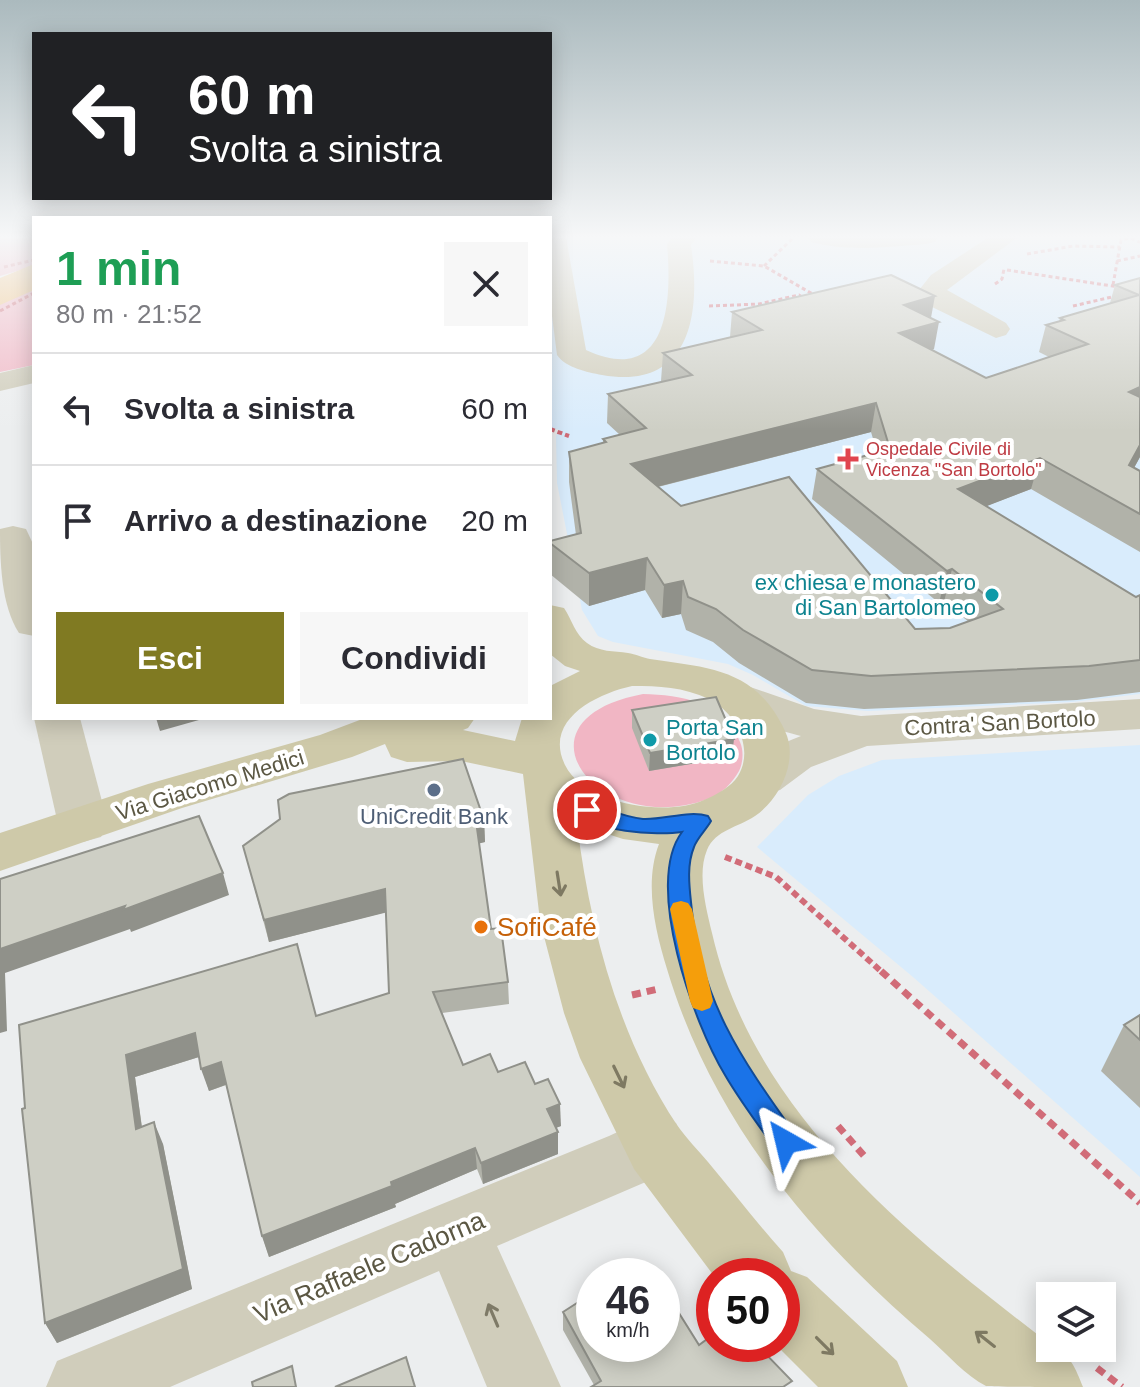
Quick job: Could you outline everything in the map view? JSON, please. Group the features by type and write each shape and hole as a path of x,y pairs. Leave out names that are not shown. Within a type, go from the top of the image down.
{"main road":[{"path":"552,622 561,644 572,654 600,664 683,674 730,694 750,710 763,730 768,751 763,778 751,793 730,810 719,842"},
{"path":"653,670 599,678 575,688 548,726 559,887 589,1005 615,1071 654,1144 745,1258"},
{"name":"Via Giacomo Medici","path":"0,852 230,776 336,746 383,728 428,720"},
{"path":"548,726 565,796 587,810 613,820 642,826 672,826 719,842"},
{"name":"Via Giacomo Medici","path":"336,746 461,745 548,726"},
{"path":"719,842 684,845 678,876 681,919 703,1006 732,1066 799,1160 845,1214 952,1314 1046,1387"},
{"path":"800,1319 871,1387"}],"street":[{"path":"564,302 572,355 593,366 625,368 652,362 669,350 684,302"},
{"path":"943,302 996,329"},
{"path":"0,382 32,374"},
{"path":"13,537 32,616"},
{"name":"Contra' San Bortolo","path":"730,694 772,712 812,724 861,731 1140,714"},
{"path":"57,720 83,824"},
{"name":"Contra' San Bortolo","path":"763,778 794,756 861,731"},
{"name":"Via Raffaele Cadorna","path":"83,1387 654,1144"},
{"path":"456,1230 524,1387"}],"path":[{"path":"684,305 769,302"},
{"path":"1073,306 1091,302"},
{"path":"552,430 569,436"},
{"path":"719,842 723,868"},
{"path":"719,842 776,877 1140,1203"},
{"path":"832,1119 871,1164"}],"shaded area":[{"path":"0,302 32,302 32,365 0,372"},
{"name":"Ospedale Civile di Vicenza \"San Bortolo\"","path":"552,302 1140,302 1140,694 1072,702 868,711 806,706 728,664 613,642 598,636 582,610 557,483 556,436 559,430 552,428"},
{"path":"643,694 672,696 700,703 724,718 733,728 742,753 740,768 730,784 708,799 668,807 632,803 603,790 582,771 574,749 579,727 602,708"},
{"path":"1140,745 1140,1177 913,977 757,847 808,795 839,776 882,760"}],"building":[{"path":"776,302 915,302 904,305 939,322 899,333 986,378 1088,344 1046,325 1064,320 1060,318 1116,302 1140,302 1140,387 1129,392 1140,397 1140,445 1129,465 1140,471 1140,514 1040,458 958,489 1136,597 1140,595 1140,660 1089,666 871,676 812,670 743,630 716,609 688,597 683,581 664,585 647,558 589,573 552,545 552,540 581,533 569,452 646,428 608,394 692,375 663,353 762,330 732,312","holes":["876,403 890,449 817,469 947,571 952,569 1003,609 950,628 915,629 789,477 681,506 631,464"]},
{"path":"716,697 734,739 650,753 632,710"},
{"path":"463,759 484,820 476,821 491,929 501,928 508,982 433,992 463,1065 490,1054 498,1072 525,1062 535,1084 548,1079 560,1104 547,1109 558,1132 481,1163 475,1148 391,1182 392,1186 262,1236 221,1062 201,1069 195,1033 126,1055 136,1129 154,1122 183,1269 45,1323 22,1109 25,1108 19,1025 297,944 316,1016 389,993 385,889 264,920 243,846 280,819 278,800 289,794"},
{"path":"199,816 223,873 123,910 125,906 0,949 0,879"},
{"path":"1140,1015 1140,1040 1124,1025"},
{"path":"576,1304 576,1336 563,1312"},
{"path":"680,1315 696,1340 696,1362 774,1362 792,1381 783,1387 591,1387 601,1381 591,1362 680,1362"},
{"path":"406,1357 415,1387 335,1387"},
{"path":"292,1366 296,1387 253,1387 252,1382"}],"slow traffic":[{"path":"681,909 702,1001"}],"place":[{"name":"Ospedale Civile di Vicenza \"San Bortolo\"","path":"848,459"},
{"name":"ex chiesa e monastero di San Bartolomeo","path":"992,595"},
{"name":"Porta San Bortolo","path":"650,740"},
{"name":"UniCredit Bank","path":"434,790"},
{"name":"SofiCafé","path":"481,927"}],"route":[{"path":"587,810 642,826 672,826 701,821 684,845 678,876 681,919 695,980 703,1006 732,1066 786,1142"}]}
